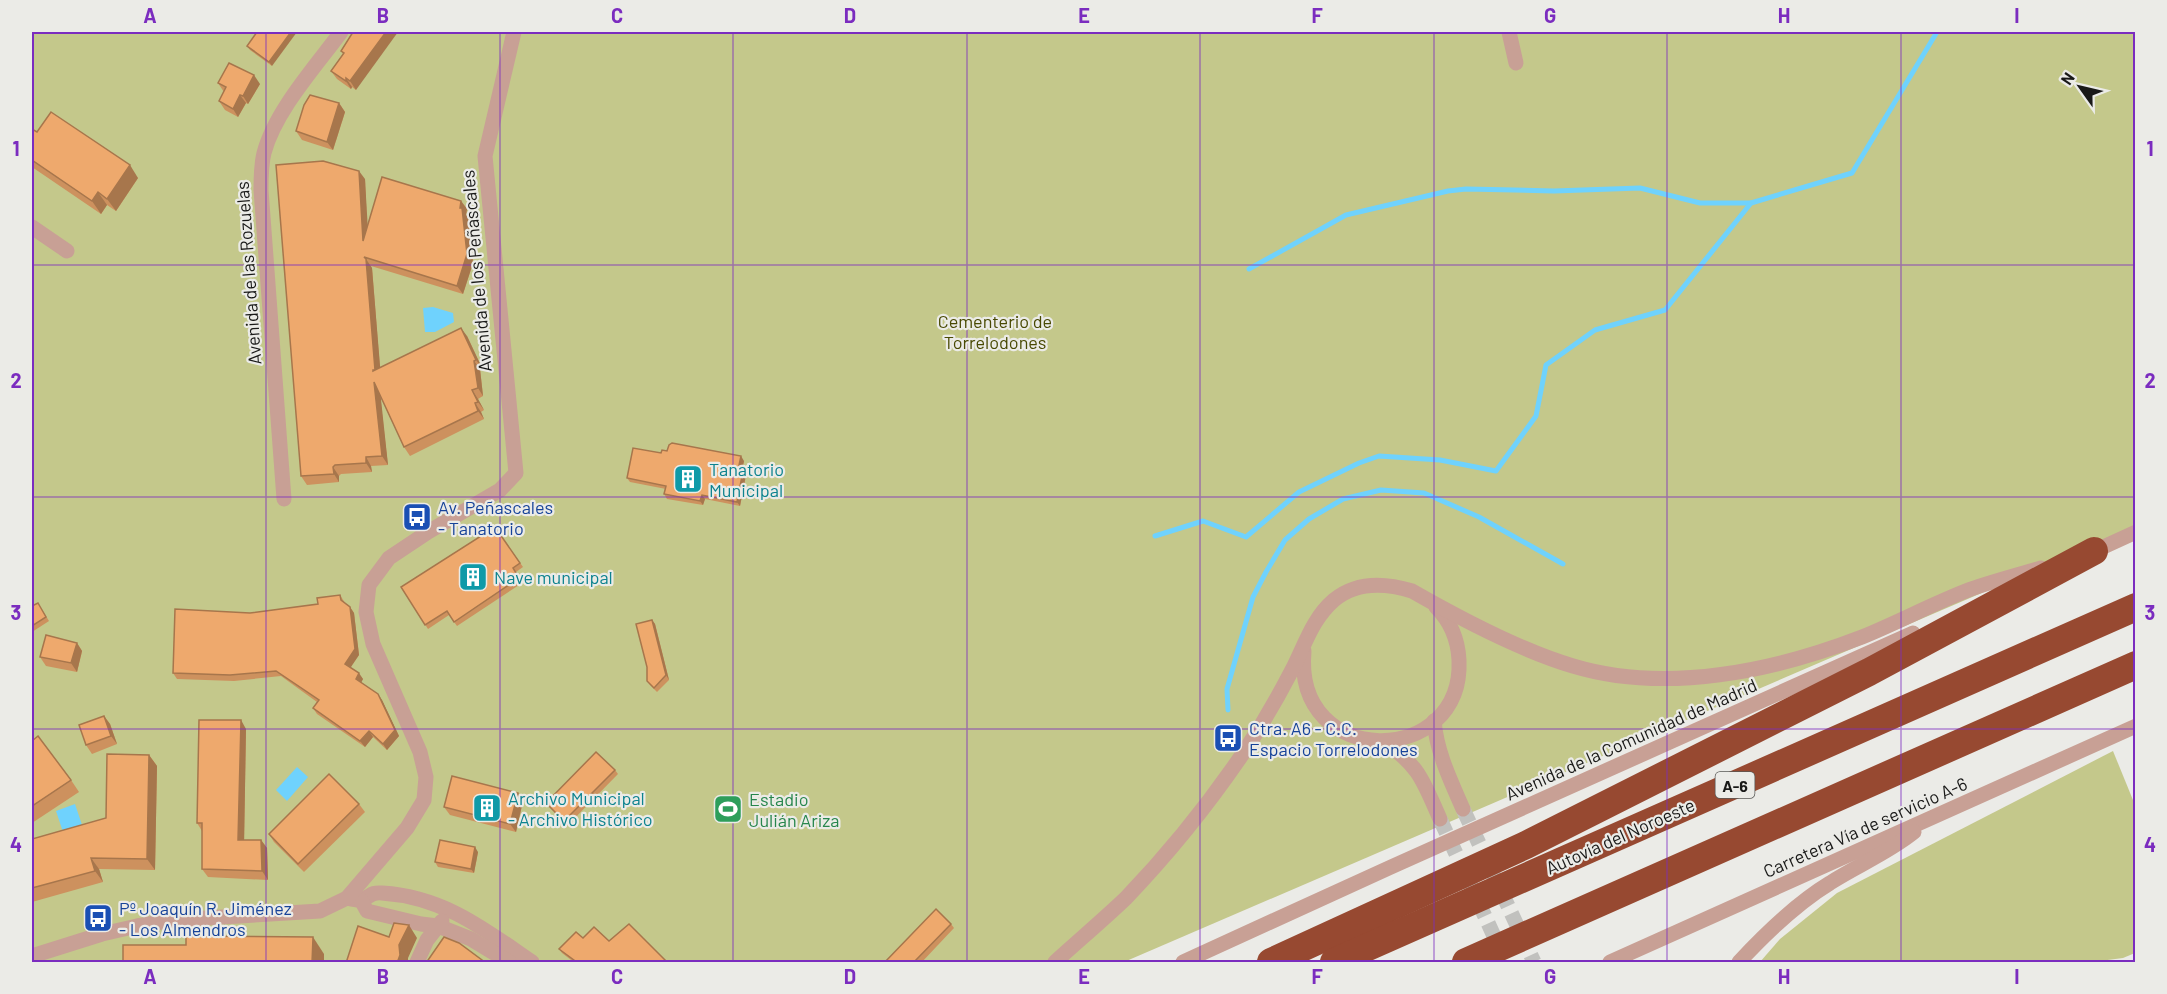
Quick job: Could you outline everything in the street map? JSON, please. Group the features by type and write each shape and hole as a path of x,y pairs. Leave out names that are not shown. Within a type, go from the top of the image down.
{"highway":[{"path":"1271,963 1526,845 1869,672 2094,551"},
{"name":"Autovía del Noroeste","path":"1334,963 2136,607"},
{"path":"1466,963 2136,665"}],"street":[{"name":"Avenida de las Rozuelas","path":"284,499 261,165 270,136 284,110 341,32"},
{"name":"Avenida de los Peñascales","path":"354,899 407,828 424,800 426,777 420,752 373,644 366,612 369,585 389,558 500,490 516,473 485,156 514,32"},
{"path":"1509,32 1516,63"},
{"path":"32,227 67,251"},
{"path":"1055,963 1126,898 1206,806 1277,700 1305,645 1311,627 1337,598 1355,589 1374,585 1394,585 1412,591 1531,652 1575,667 1619,675 1680,679 1724,674 1790,660 1862,637 1970,590 2094,551 2136,532"},
{"name":"Avenida de la Comunidad de Madrid","path":"1183,963 2094,551"},
{"path":"1305,645 1303,666 1306,686 1315,705 1328,721 1345,733 1364,740 1385,742 1403,739 1420,732 1434,721 1447,706 1456,688 1459,650 1453,631 1443,614 1429,600"},
{"path":"1434,721 1436,741 1443,764 1463,809"},
{"name":"Carretera Vía de servicio A-6","path":"1610,963 2136,726"},
{"path":"1385,742 1406,756 1419,773 1440,819"},
{"path":"1739,963 1789,914 1829,884 1899,845 1929,820"},
{"path":"32,956 102,934 137,926 174,920 320,911 373,892 430,902 453,910 532,963"},
{"path":"354,899 367,911 438,926 471,939 509,963"},
{"path":"417,963 427,939 453,910"}],"green space":[{"name":"Cementerio de Torrelodones","path":"32,32 2135,32 2135,527 1124,962 32,962"},
{"path":"2113,751 2135,805 2135,953 2123,958 2092,962 1760,962 1780,939 1837,893"}],"water":[{"path":"433,307 453,313 454,322 435,332 425,332 423,308"},
{"path":"297,767 308,777 287,801 276,790"},
{"path":"75,804 84,831 65,838 56,811"}],"building":[{"path":"257,32 291,32 269,62 247,46"},
{"path":"353,32 386,32 350,81 346,78 346,81 331,71 344,53 341,51"},
{"path":"229,63 254,75 233,109 219,101 226,87 218,83"},
{"path":"310,95 339,103 327,142 296,131 304,105"},
{"path":"51,112 130,165 107,199 98,192 92,201 32,160 32,129 37,132"},
{"path":"323,161 359,171 363,241 382,177 461,201 467,254 457,286 364,257 375,370 373,371 461,328 476,360 474,361 478,388 472,390 478,402 475,403 478,411 404,447 374,382 382,456 366,457 366,463 335,465 334,474 301,476 276,165"},
{"name":"Tanatorio Municipal","path":"672,443 741,456 738,470 743,471 737,502 702,495 700,501 664,494 666,486 627,478 633,448 661,453 662,450 667,451"},
{"name":"Nave municipal","path":"495,527 520,563 513,568 519,578 454,622 447,611 425,625 401,587"},
{"path":"340,595 341,600 350,607 355,649 345,664 359,673 356,679 378,694 395,730 383,744 369,731 360,741 313,708 319,700 276,671 230,675 173,673 175,609 250,613 318,604 317,598"},
{"path":"38,603 46,617 32,626 32,606"},
{"path":"652,620 666,675 654,688 647,681 647,667 636,624"},
{"path":"46,635 77,643 71,663 40,657"},
{"path":"104,716 111,736 86,745 79,725"},
{"path":"199,720 241,720 238,840 261,840 262,871 202,869 202,823 197,823"},
{"path":"38,736 71,780 32,806 32,741"},
{"path":"596,752 615,770 564,821 546,803"},
{"path":"107,754 149,755 147,859 91,858 95,871 32,888 32,839 106,818"},
{"path":"329,774 359,804 298,864 269,834"},
{"name":"Archivo Municipal - Archivo Histórico","path":"452,776 518,793 510,824 444,807"},
{"path":"440,840 475,847 471,869 435,862"},
{"path":"936,909 951,924 913,963 884,963"},
{"path":"394,923 409,925 399,945 400,955 397,963 346,963 358,926 389,937"},
{"path":"629,924 668,963 578,963 559,949 576,932 583,938 594,927 609,941"},
{"path":"186,936 313,937 312,963 123,963 123,945 186,945"},
{"path":"444,937 459,943 486,963 426,963"}],"waterway":[{"path":"1155,536 1203,521 1246,537 1299,492 1359,463 1379,456 1440,460 1496,471 1536,416 1546,365 1595,330 1665,310 1751,203 1852,173 1937,32"},
{"path":"1249,269 1346,215 1448,191 1640,188 1700,203 1751,203"},
{"path":"1228,710 1227,689 1253,597 1266,572 1285,540 1309,519 1343,499 1381,490 1424,493 1479,517 1563,564"}],"tunnel":[{"path":"1463,809 1534,962"},
{"path":"1440,819 1506,962"}],"place":[{"name":"Tanatorio Municipal","path":"688,479"},
{"name":"Av. Peñascales - Tanatorio","path":"417,517"},
{"name":"Nave municipal","path":"473,577"},
{"name":"Ctra. A6 - C.C. Espacio Torrelodones","path":"1228,738"},
{"name":"Archivo Municipal - Archivo Histórico","path":"487,808"},
{"name":"Estadio Julián Ariza","path":"728,809"},
{"name":"Pº Joaquín R. Jiménez - Los Almendros","path":"98,918"}]}
